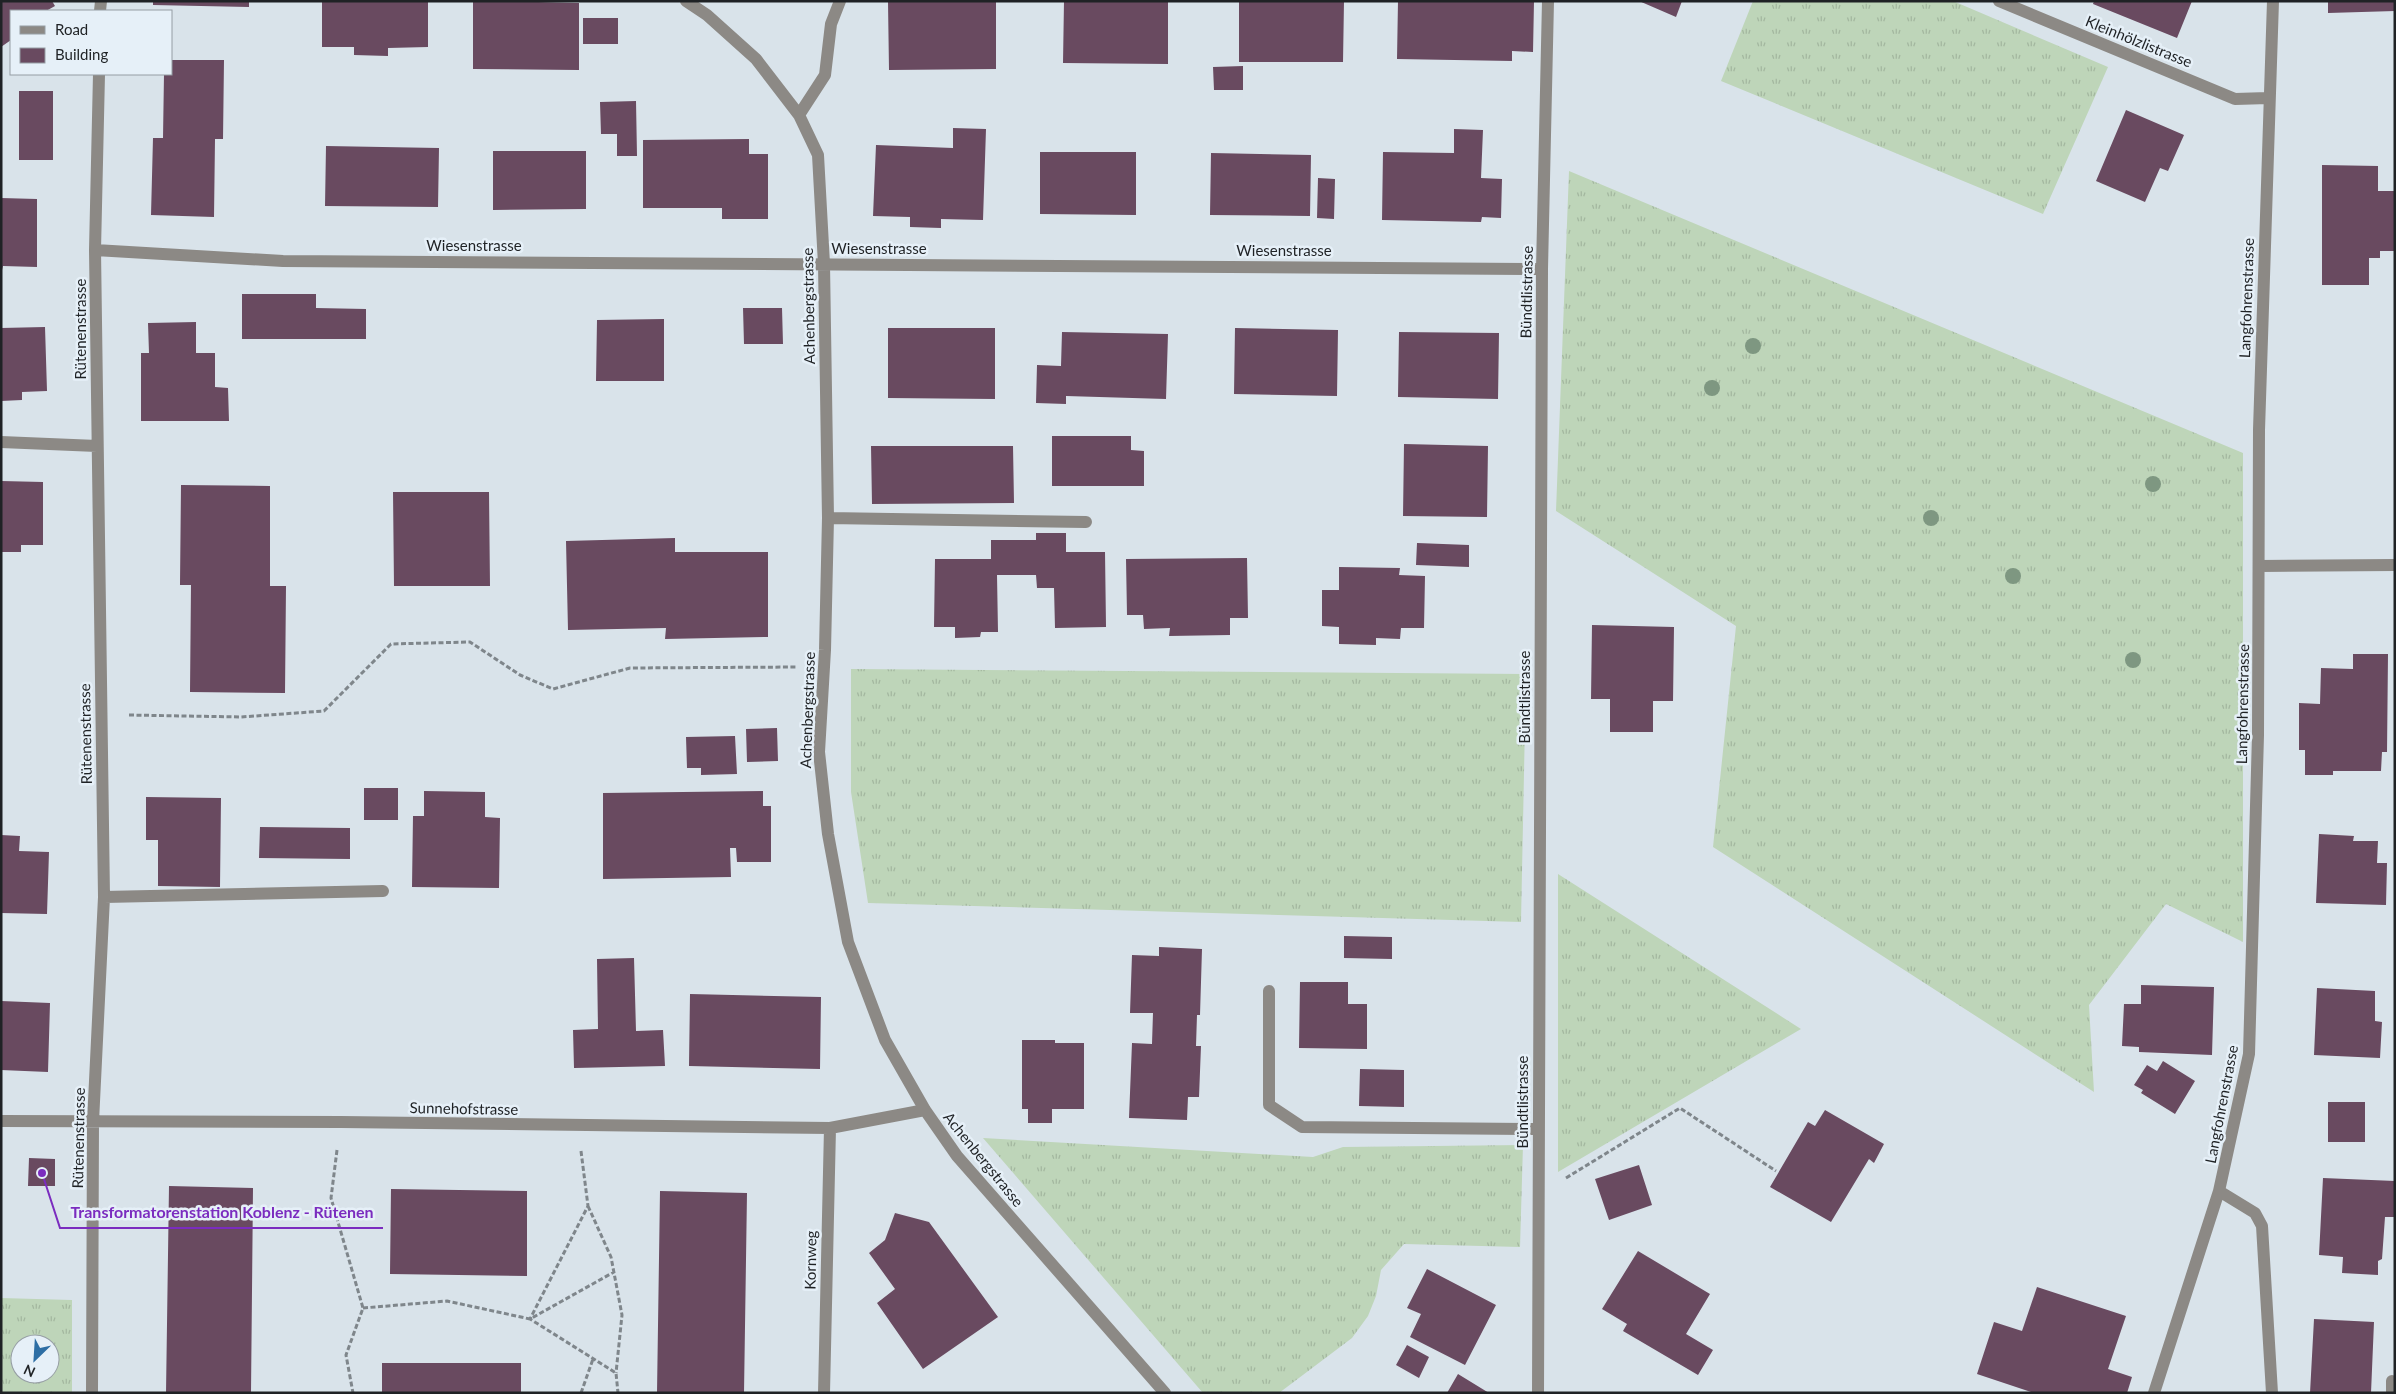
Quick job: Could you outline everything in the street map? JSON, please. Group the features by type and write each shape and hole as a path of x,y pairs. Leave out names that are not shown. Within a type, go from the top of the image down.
{"street":[{"name":"Achenbergstrasse","path":"686,1 707,16 756,59 799,115 818,155 824,264 828,518 824,667 819,752 828,834 848,942 885,1040 925,1110 957,1156 1165,1393"},
{"path":"799,115 825,75 831,24 840,1"},
{"name":"Bündtlistrasse","path":"1538,1393 1542,269 1548,1"},
{"name":"Kleinhölzlistrasse","path":"1999,1 2235,99 2268,98"},
{"name":"Langfohrenstrasse","path":"2154,1393 2219,1191 2249,1054 2255,880 2260,566 2259,430 2272,1"},
{"name":"Rütenenstrasse","path":"92,1393 93,1122 104,897 95,250 99,75"},
{"name":"Wiesenstrasse","path":"95,250 283,261 1542,269"},
{"path":"1,442 97,446"},
{"path":"828,518 1086,522"},
{"path":"2260,566 2395,564"},
{"path":"104,897 383,891"},
{"path":"1269,991 1269,1105 1302,1127 1538,1129"},
{"name":"Sunnehofstrasse","path":"1,1122 341,1122 830,1128 925,1110"},
{"name":"Kornweg","path":"824,1393 830,1128"},
{"path":"2219,1191 2255,1213 2262,1226 2272,1393"}],"path":[{"path":"101,714 241,717 324,711 391,644 470,642 520,675 553,688 630,668 824,667"},
{"path":"1540,1184 1560,1182 1680,1108 1776,1171"},
{"path":"341,1122 331,1198 363,1308 346,1354 353,1393"},
{"path":"578,1126 588,1206 611,1257 622,1315 616,1374 618,1393"},
{"path":"530,1319 588,1206"},
{"path":"530,1319 614,1272"},
{"path":"363,1308 447,1301 530,1319 616,1374"},
{"path":"581,1393 593,1359"}],"green space":[{"path":"1753,1 1953,1 2108,67 2043,214 1721,81"},
{"path":"1569,171 2243,453 2243,942 2166,904 2089,1005 2094,1092 1713,847 1736,626 1556,511"},
{"path":"851,669 1526,674 1521,922 868,903 851,792"},
{"path":"1558,874 1801,1029 1558,1172"},
{"path":"983,1138 1313,1157 1343,1147 1523,1145 1520,1247 1404,1244 1381,1270 1376,1296 1368,1316 1352,1338 1279,1393 1203,1393"},
{"path":"1,1298 72,1300 72,1393 1,1393"}],"building":[{"path":"1,1 52,1 55,6 48,10 10,10 10,41 1,47"},
{"path":"153,1 249,1 249,7 153,5"},
{"path":"322,1 428,1 428,47 388,48 388,56 354,55 354,47 322,47"},
{"path":"1064,1 1168,1 1168,64 1063,63"},
{"path":"1239,1 1344,1 1343,62 1239,62"},
{"path":"1398,1 1534,1 1533,52 1512,51 1512,61 1397,59"},
{"path":"1639,1 1682,1 1676,17"},
{"path":"2094,1 2192,1 2177,38 2093,4"},
{"path":"2328,1 2395,1 2395,11 2328,13"},
{"path":"473,2 579,3 579,70 473,69"},
{"path":"888,2 996,2 996,69 889,70"},
{"path":"583,18 618,18 618,44 583,44"},
{"path":"172,60 224,60 223,139 215,139 214,217 151,215 153,138 163,138 164,75 172,75"},
{"path":"1243,66 1243,90 1214,90 1213,67"},
{"path":"19,91 53,91 53,160 19,160"},
{"path":"636,101 637,156 617,156 617,134 601,134 600,102"},
{"path":"2126,110 2184,135 2168,171 2160,168 2145,202 2096,181"},
{"path":"953,128 986,129 983,220 941,219 941,228 910,227 910,217 873,216 876,145 953,148"},
{"path":"1454,129 1483,130 1481,178 1502,179 1501,218 1482,217 1481,222 1382,220 1383,152 1454,153"},
{"path":"749,139 749,154 768,154 768,219 722,219 722,208 643,208 643,140"},
{"path":"326,146 439,148 438,207 325,206"},
{"path":"493,151 586,151 586,209 493,210"},
{"path":"1040,152 1136,152 1136,215 1040,214"},
{"path":"1211,153 1311,155 1310,216 1210,215"},
{"path":"2322,165 2378,166 2378,191 2395,191 2395,251 2380,251 2380,258 2369,258 2369,285 2322,285"},
{"path":"1318,178 1335,179 1334,219 1317,218"},
{"path":"1,198 37,199 37,267 3,266 1,274"},
{"path":"242,294 316,294 316,308 366,309 366,339 242,339"},
{"path":"743,308 782,308 783,344 744,344"},
{"path":"664,319 664,381 596,381 597,320"},
{"path":"196,322 196,353 215,353 215,387 228,388 229,421 141,421 141,353 149,353 148,323"},
{"path":"45,327 47,391 22,392 22,400 1,401 1,328"},
{"path":"888,328 995,328 995,399 888,398"},
{"path":"1235,328 1338,330 1337,396 1234,394"},
{"path":"1062,332 1168,334 1166,399 1066,396 1066,404 1036,403 1037,365 1061,366"},
{"path":"1399,332 1499,333 1498,399 1398,397"},
{"path":"1052,436 1131,436 1131,450 1144,451 1144,486 1052,486"},
{"path":"1404,444 1488,446 1487,517 1403,516"},
{"path":"871,446 1013,446 1014,503 872,504"},
{"path":"1,481 43,482 43,545 21,545 21,552 1,552"},
{"path":"181,485 270,486 270,586 286,586 285,693 190,692 191,585 180,585"},
{"path":"393,492 489,492 490,586 394,586"},
{"path":"1036,533 1066,533 1066,552 1105,552 1106,627 1055,628 1054,588 1037,588 1036,575 997,575 998,632 981,632 980,637 955,638 955,627 934,627 935,559 991,559 991,540 1036,540"},
{"path":"675,538 675,552 768,552 768,637 665,639 666,628 568,630 566,541"},
{"path":"1417,543 1469,545 1469,567 1416,565"},
{"path":"1247,558 1248,618 1230,618 1230,635 1169,636 1170,628 1144,629 1143,615 1127,615 1126,559"},
{"path":"1339,567 1400,568 1399,575 1425,576 1424,628 1401,628 1400,639 1376,638 1376,645 1339,644 1339,627 1322,626 1322,590 1339,590"},
{"path":"1592,625 1674,627 1673,701 1653,701 1653,732 1610,732 1610,699 1591,699"},
{"path":"2353,654 2388,654 2387,752 2382,752 2381,771 2333,771 2333,775 2305,775 2305,750 2299,750 2299,703 2320,704 2321,668 2353,669"},
{"path":"777,728 778,761 747,762 746,729"},
{"path":"735,736 737,774 701,775 701,768 687,768 686,737"},
{"path":"364,788 398,788 398,820 364,820"},
{"path":"424,791 485,792 485,817 500,818 499,888 412,887 413,816 424,816"},
{"path":"763,791 763,806 771,806 771,862 737,862 736,848 730,848 731,877 603,879 603,793"},
{"path":"146,797 221,798 220,887 158,886 158,840 146,840"},
{"path":"260,827 350,828 350,859 259,858"},
{"path":"2319,834 2354,836 2353,841 2378,841 2377,863 2387,863 2386,905 2316,903"},
{"path":"1,835 20,836 19,851 49,852 47,914 1,913"},
{"path":"1344,936 1392,937 1392,959 1344,958"},
{"path":"1159,947 1202,949 1200,1015 1197,1015 1196,1046 1201,1046 1199,1097 1188,1097 1187,1120 1129,1118 1132,1043 1152,1044 1153,1013 1130,1013 1132,955 1159,956"},
{"path":"634,958 636,1031 663,1030 665,1066 574,1068 573,1030 598,1029 597,959"},
{"path":"1300,982 1348,982 1348,1004 1367,1004 1367,1049 1299,1048"},
{"path":"2141,985 2214,987 2212,1055 2139,1052 2139,1047 2122,1046 2124,1004 2141,1004"},
{"path":"2317,988 2375,991 2375,1021 2382,1022 2380,1058 2314,1055"},
{"path":"690,994 821,997 820,1069 689,1066"},
{"path":"1,1001 50,1003 48,1072 1,1070"},
{"path":"1022,1040 1055,1040 1055,1043 1084,1043 1084,1109 1052,1109 1052,1123 1028,1123 1028,1109 1022,1109"},
{"path":"2163,1061 2195,1081 2175,1114 2141,1093 2143,1090 2134,1085 2147,1065 2157,1071"},
{"path":"1360,1069 1404,1070 1404,1107 1359,1106"},
{"path":"2328,1102 2365,1102 2365,1142 2328,1142"},
{"path":"1825,1110 1884,1144 1874,1163 1869,1159 1831,1222 1770,1187 1808,1122 1815,1126"},
{"path":"29,1158 55,1159 55,1186 28,1186"},
{"path":"1639,1165 1652,1205 1609,1220 1595,1179"},
{"path":"2323,1178 2395,1181 2395,1217 2385,1217 2382,1259 2378,1261 2378,1275 2342,1273 2343,1257 2319,1255"},
{"path":"169,1186 253,1188 251,1393 166,1393"},
{"path":"391,1189 527,1191 527,1276 390,1274"},
{"path":"660,1191 747,1193 744,1393 657,1393"},
{"path":"895,1213 929,1222 998,1317 923,1369 877,1303 895,1289 869,1253 885,1240"},
{"path":"1638,1251 1710,1294 1686,1334 1713,1350 1698,1375 1623,1331 1627,1324 1602,1309"},
{"path":"1427,1269 1496,1305 1465,1365 1410,1337 1421,1314 1407,1308"},
{"path":"2037,1287 2126,1316 2108,1369 2132,1377 2127,1393 2034,1393 1977,1374 1994,1322 2022,1331"},
{"path":"2314,1319 2374,1322 2371,1393 2310,1393"},
{"path":"1407,1345 1429,1357 1419,1378 1396,1365"},
{"path":"382,1363 521,1363 521,1393 382,1393"},
{"path":"1458,1374 1489,1393 1447,1393"}],"place":[{"name":"Transformatorenstation Koblenz - Rütenen","path":"42,1173"}]}
